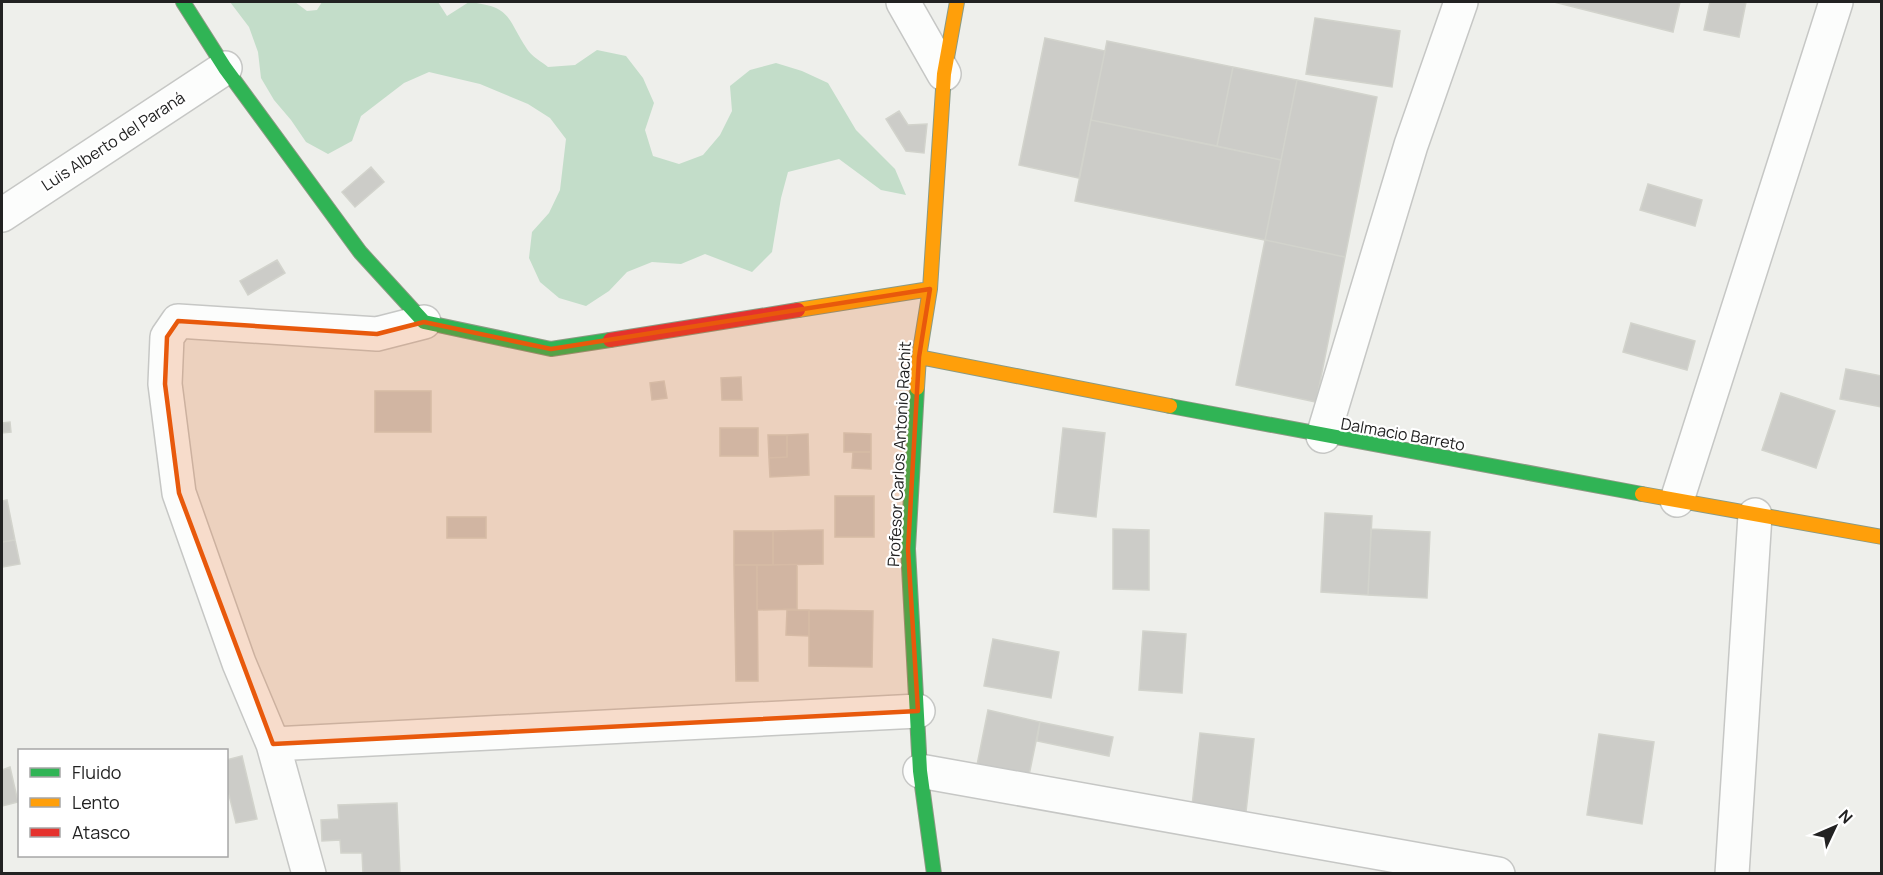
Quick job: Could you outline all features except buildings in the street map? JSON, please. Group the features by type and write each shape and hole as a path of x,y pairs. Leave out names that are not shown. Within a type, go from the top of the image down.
{"street":[{"path":"183,2 225,68 360,252 424,322"},
{"path":"903,2 944,74"},
{"name":"Profesor Carlos Antonio Rachit","path":"934,873 920,771 908,549 919,357 930,289 944,74 957,2"},
{"path":"1323,436 1411,145 1461,2"},
{"path":"1677,500 1836,2"},
{"name":"Luis Alberto del Paraná","path":"2,215 225,68"},
{"path":"309,873 273,744 239,663 179,493 165,384 167,337 178,321 377,334 424,322 551,349 930,289"},
{"name":"Dalmacio Barreto","path":"919,357 1323,436 1881,537"},
{"path":"1732,873 1755,515"},
{"path":"273,744 918,711"},
{"path":"920,771 1433,867 1498,873"}],"highlighted area":[{"path":"930,289 919,357 908,549 918,711 273,744 179,493 165,384 167,337 178,321 377,334 424,322 551,349"}],"green space":[{"path":"230,2 295,2 307,11 317,10 322,2 438,2 447,16 469,2 493,7 506,15 529,52 548,67 575,65 597,50 626,56 643,78 654,103 645,130 653,156 679,164 703,155 720,135 732,111 730,86 750,70 776,63 802,71 828,83 856,130 895,169 906,195 881,190 839,159 788,172 772,252 752,272 705,254 681,264 652,262 627,272 609,291 586,306 559,298 540,282 529,258 532,232 549,213 560,190 566,139 550,118 528,104 480,84 429,72 404,83 361,116 352,141 328,154 306,142 274,100 261,78 258,52 249,27"}],"traffic: fast":[{"path":"183,2 225,68 360,252 424,322 551,349 610,340"},
{"path":"917,388 908,549 920,771 934,874"},
{"path":"1170,406 1642,494"}],"traffic: slow":[{"path":"917,388 919,357 930,289 944,74 957,2"},
{"path":"798,310 930,289"},
{"path":"919,357 1170,406"},
{"path":"1642,494 1882,537"}],"traffic: jam":[{"path":"610,340 798,310"}]}
